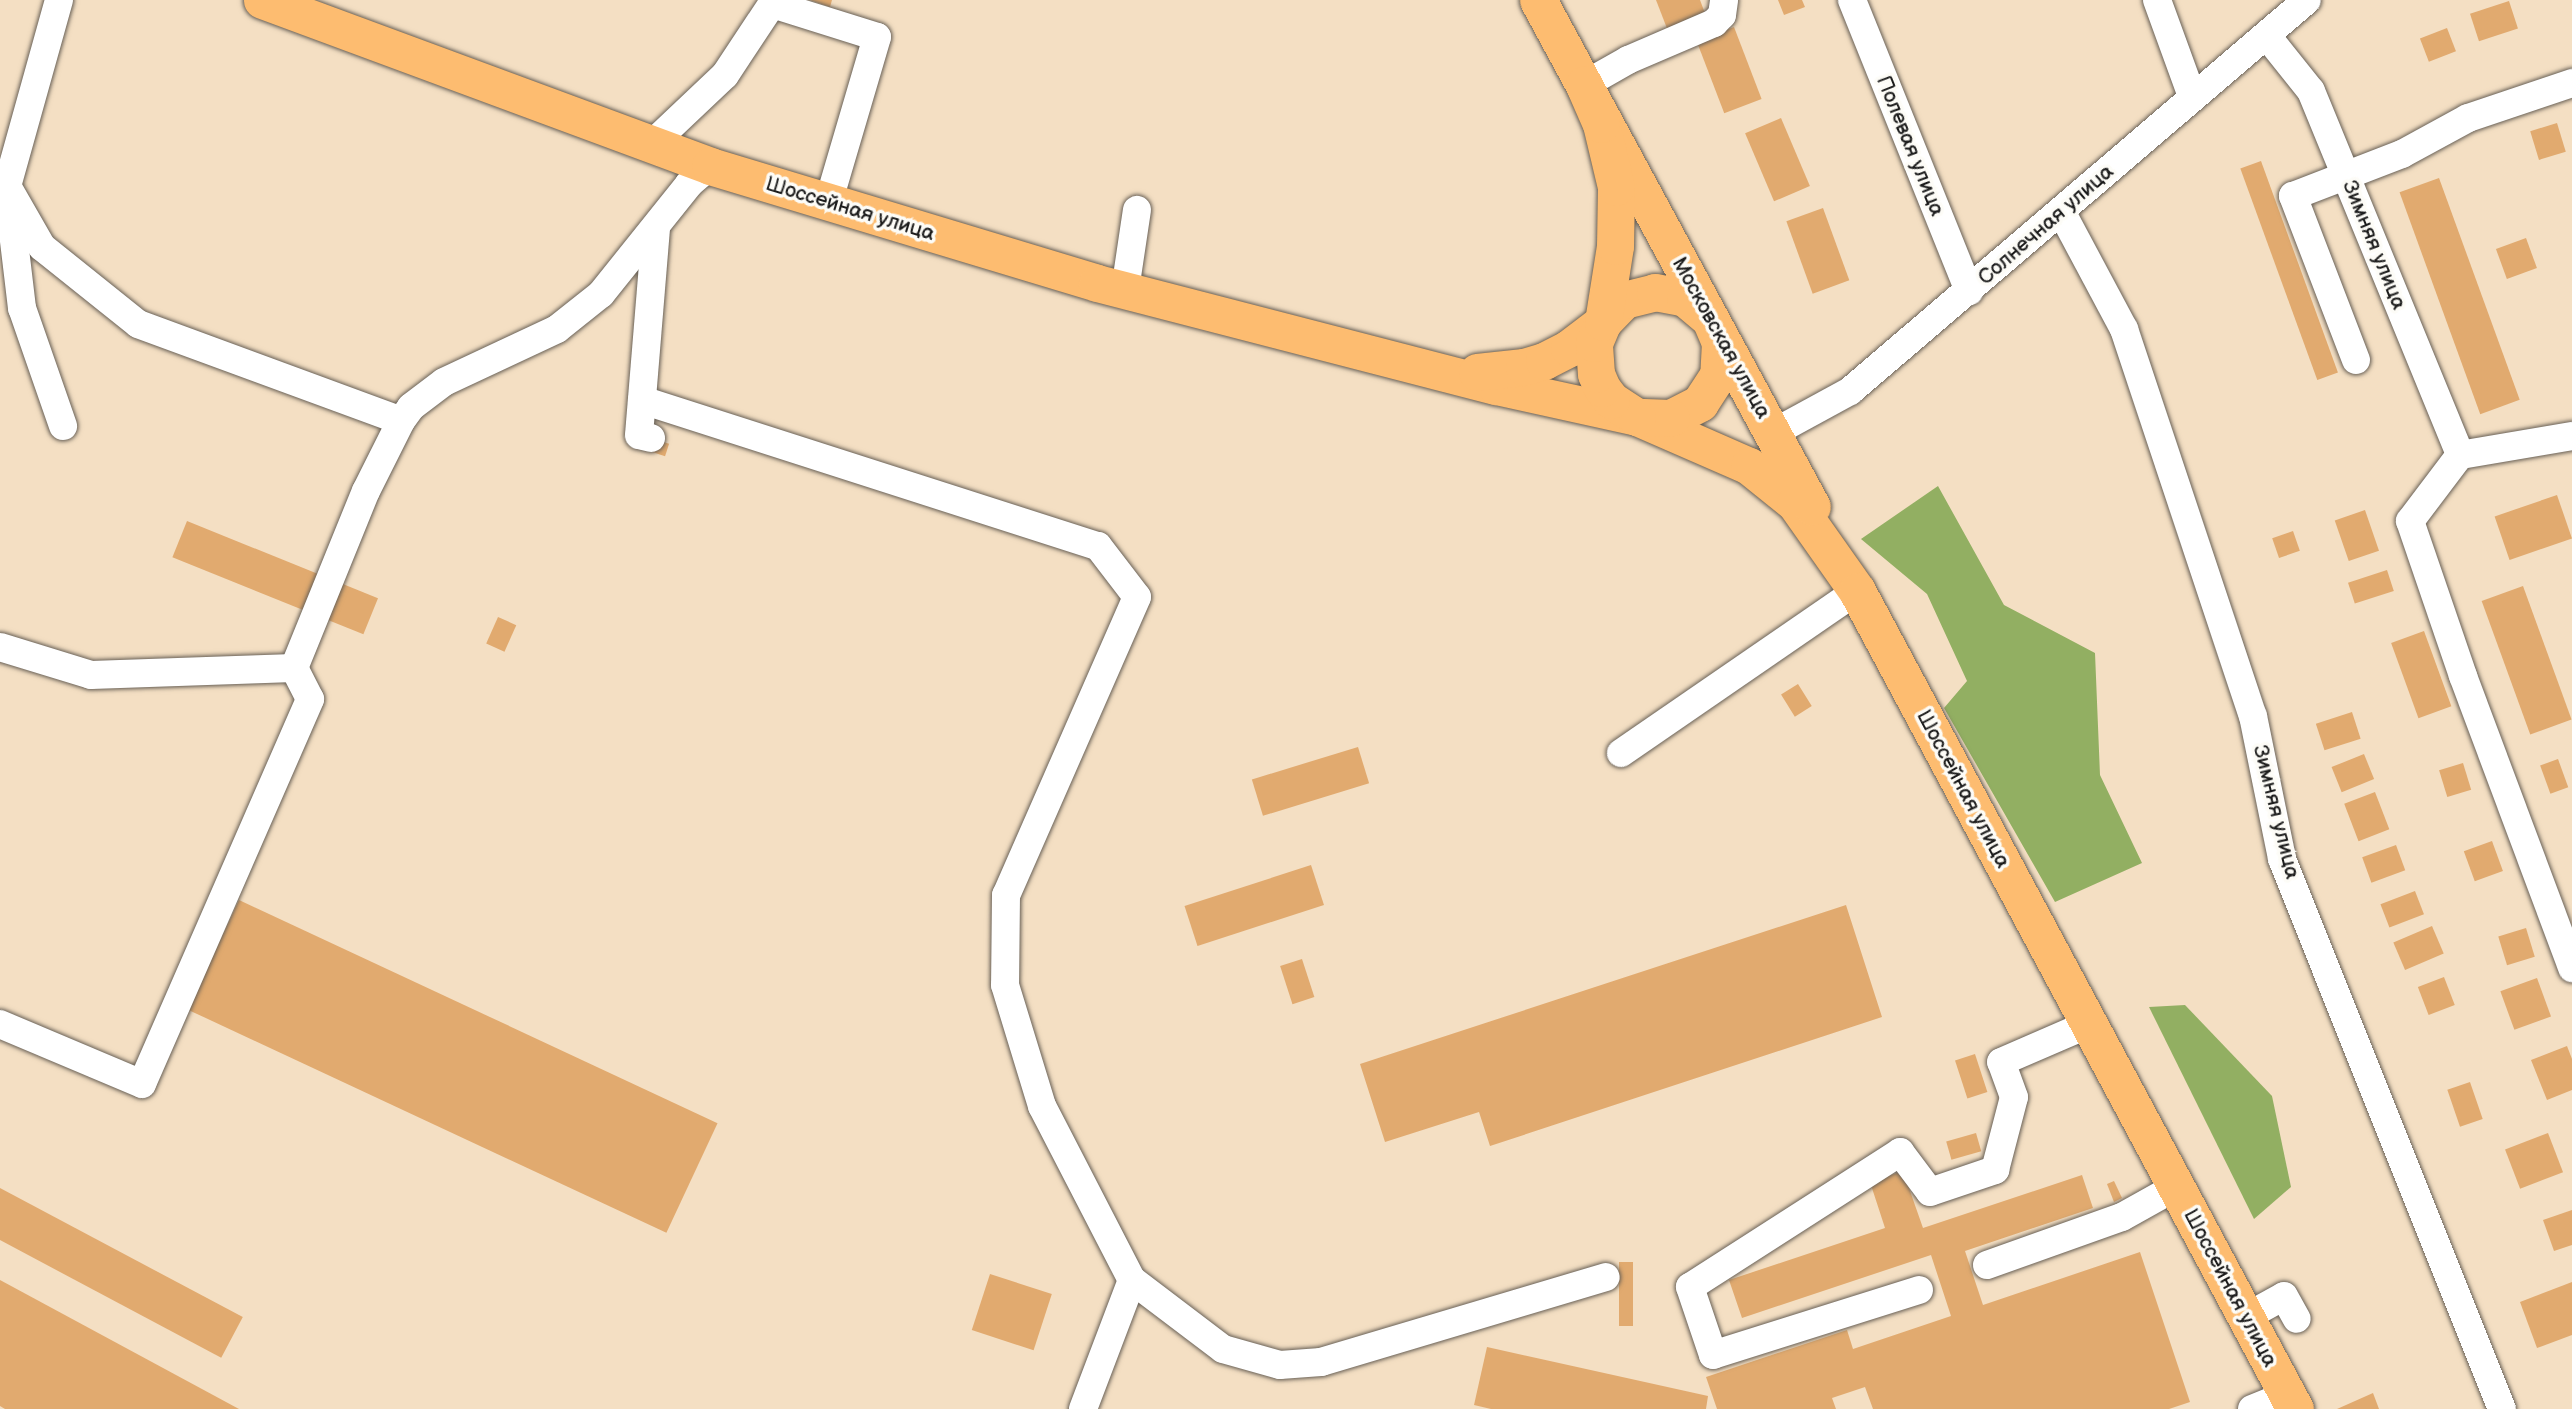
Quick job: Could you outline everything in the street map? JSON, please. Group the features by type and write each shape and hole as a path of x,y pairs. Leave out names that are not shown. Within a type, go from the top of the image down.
{"main road":[{"name":"Шоссейная улица","path":"262,0 710,166 828,203 1125,290 1451,373 1637,416 1749,466 1773,483 1814,528 1857,591 2291,1402"},
{"name":"Московская улица","path":"1538,0 1857,591"},
{"name":"Московская улица","path":"1584,85 1601,124 1616,187 1615,246 1603,322 1594,343 1596,374 1611,400 1637,416"},
{"path":"1603,322 1624,300 1655,292 1685,298 1699,307 1714,326 1721,359 1711,390 1700,403 1671,418 1637,416"},
{"name":"Шоссейная улица","path":"1451,373 1494,372 1544,361 1569,348 1603,322"}],"street":[{"path":"59,0 7,186 22,308 63,426"},
{"path":"1584,85 1628,60 1714,23 1721,15 1724,0"},
{"name":"Полевая улица","path":"1852,0 1969,291"},
{"path":"2157,0 2192,96"},
{"name":"Солнечная улица","path":"1773,433 1850,391 2062,213 2192,96 2307,0"},
{"path":"652,144 725,75 772,4 877,37 828,203"},
{"name":"Зимняя улица","path":"2267,36 2311,91 2460,454"},
{"path":"2356,360 2293,196 2347,178 2402,154 2468,118 2572,83"},
{"path":"0,1024 142,1084 310,699 294,668 366,491 401,421 411,407 444,382 557,330 601,293 689,184 710,166"},
{"path":"7,186 42,247 138,324 401,421"},
{"path":"1125,290 1138,209"},
{"name":"Зимняя улица","path":"2062,213 2124,329 2253,716 2282,859 2502,1409"},
{"path":"650,438 639,435 656,228"},
{"path":"642,400 1098,546 1138,597 1006,895 1005,985 1042,1106 1132,1280 1223,1349 1280,1366 1321,1362 1606,1277"},
{"path":"2572,436 2460,454 2410,521 2463,676 2572,968"},
{"path":"1621,754 1857,591"},
{"path":"0,647 91,675 294,668"},
{"path":"1919,1290 1713,1355 1690,1287 1900,1152 1930,1192 1995,1170 2014,1097 2001,1062 2089,1024"},
{"path":"1987,1265 2122,1217 2176,1187"},
{"path":"1083,1409 1132,1280"},
{"path":"2246,1317 2284,1296 2297,1319"},
{"path":"2252,1409 2291,1402"}],"green space":[{"path":"1938,486 2004,605 2095,653 2100,775 2142,863 2055,902 1944,708 1967,681 1927,594 1861,539"},
{"path":"2185,1005 2272,1096 2291,1187 2254,1219 2149,1007"}],"building":[{"path":"810,0 832,0 830,7"},
{"path":"1656,0 1700,0 1706,16 1668,31"},
{"path":"1778,0 1802,0 1805,7 1784,15"},
{"path":"2509,1 2518,29 2479,41 2470,14"},
{"path":"1734,27 1762,99 1724,113 1697,41"},
{"path":"2447,28 2456,51 2429,62 2420,38"},
{"path":"1781,118 1810,186 1774,201 1745,133"},
{"path":"2557,123 2566,152 2539,160 2530,131"},
{"path":"2261,161 2338,372 2317,380 2240,169"},
{"path":"2439,178 2520,400 2480,414 2400,192"},
{"path":"1823,208 1849,280 1813,294 1786,221"},
{"path":"2526,238 2537,268 2507,279 2496,249"},
{"path":"651,438 669,444 665,456 647,450"},
{"path":"2557,495 2572,538 2510,560 2495,516"},
{"path":"2365,510 2379,551 2349,561 2335,520"},
{"path":"187,521 378,598 363,634 172,557"},
{"path":"2293,531 2300,551 2279,558 2272,538"},
{"path":"2387,570 2394,591 2355,604 2348,583"},
{"path":"2523,586 2572,719 2530,734 2482,601"},
{"path":"498,617 516,625 504,652 486,643"},
{"path":"2424,631 2451,706 2418,718 2391,643"},
{"path":"1798,684 1812,706 1795,717 1781,695"},
{"path":"2352,712 2361,739 2325,750 2316,724"},
{"path":"1358,747 1369,783 1263,816 1252,779"},
{"path":"2364,754 2374,779 2342,792 2332,767"},
{"path":"2558,759 2568,787 2550,794 2540,765"},
{"path":"2463,763 2471,790 2447,797 2439,770"},
{"path":"2375,792 2389,829 2359,841 2344,804"},
{"path":"2492,841 2503,871 2475,881 2464,851"},
{"path":"2396,845 2405,870 2371,883 2362,857"},
{"path":"1311,865 1324,905 1197,946 1185,906"},
{"path":"2415,891 2424,914 2389,928 2380,904"},
{"path":"239,900 718,1123 666,1233 188,1010"},
{"path":"1846,905 1882,1017 1490,1146 1479,1112 1385,1142 1360,1064"},
{"path":"2432,926 2444,954 2405,970 2393,942"},
{"path":"2526,928 2535,957 2507,965 2498,936"},
{"path":"1302,959 1314,997 1292,1004 1280,966"},
{"path":"2444,977 2455,1005 2429,1015 2418,987"},
{"path":"2537,978 2551,1017 2514,1030 2500,991"},
{"path":"2567,1046 2572,1059 2572,1090 2547,1100 2531,1060"},
{"path":"1975,1054 1987,1092 1967,1099 1955,1060"},
{"path":"2470,1082 2483,1119 2460,1127 2447,1090"},
{"path":"1976,1133 1981,1151 1951,1160 1946,1142"},
{"path":"2548,1133 2563,1172 2520,1189 2505,1149"},
{"path":"1903,1171 1923,1228 2082,1175 2093,1208 1965,1251 1983,1305 2140,1252 2190,1402 2169,1409 1873,1409 1865,1387 1832,1398 1836,1409 1717,1409 1706,1377 1847,1330 1853,1349 1951,1316 1931,1255 1742,1318 1729,1280 1885,1228 1870,1182"},
{"path":"2114,1181 2122,1198 2114,1202 2107,1184"},
{"path":"0,1188 243,1317 221,1358 0,1240"},
{"path":"2572,1210 2572,1245 2554,1251 2543,1220"},
{"path":"1619,1262 1633,1262 1633,1326 1619,1326"},
{"path":"990,1274 1052,1294 1034,1350 972,1330"},
{"path":"0,1280 239,1409 5,1409 0,1406"},
{"path":"2572,1282 2572,1335 2537,1348 2520,1302"},
{"path":"1487,1347 1708,1396 1706,1409 1491,1409 1474,1405"},
{"path":"2373,1393 2379,1409 2337,1409"}]}
